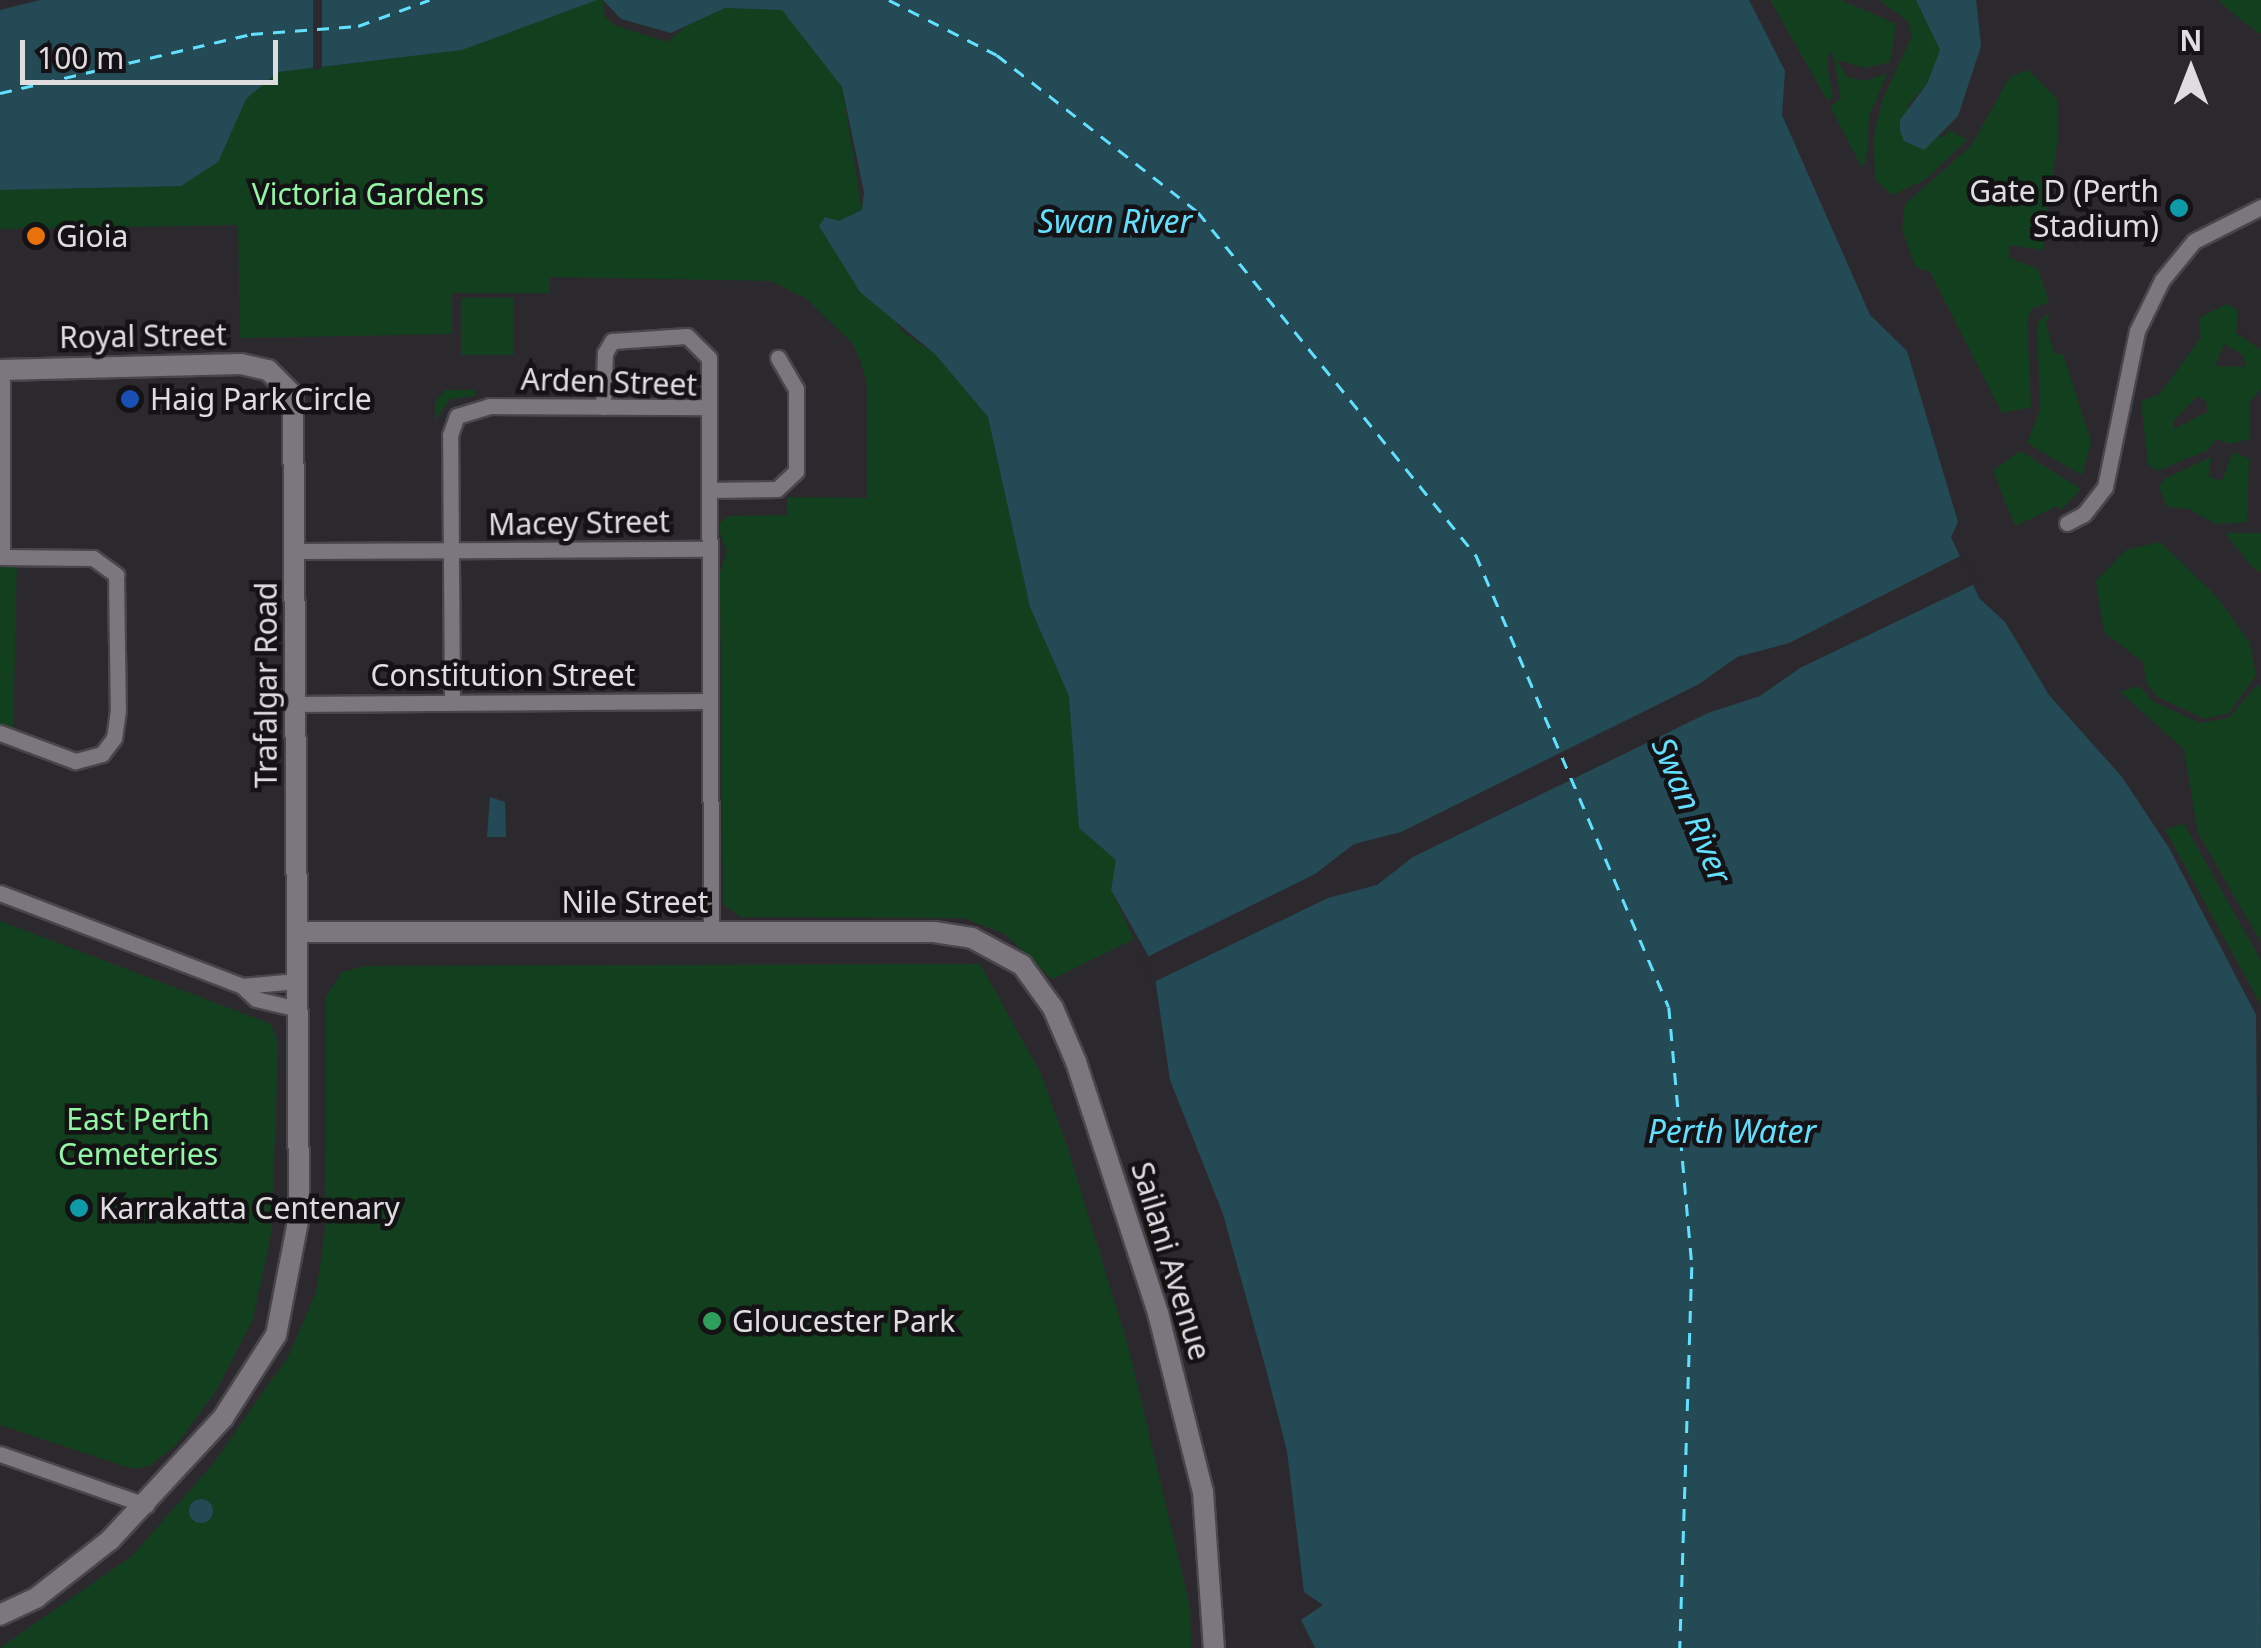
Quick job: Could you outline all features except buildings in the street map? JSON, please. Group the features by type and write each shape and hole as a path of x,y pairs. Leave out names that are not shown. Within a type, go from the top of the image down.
{"street":[{"path":"2067,523 2084,514 2105,487 2137,331 2162,280 2194,241 2261,207"},
{"path":"604,406 604,353 612,342 687,336 709,358 709,407"},
{"path":"708,490 778,489 796,471 796,389 778,358"},
{"name":"Royal Street","path":"1,370 240,364 284,380"},
{"path":"0,733 75,761 102,754 114,738 118,710 116,574 93,558 1,558 1,370"},
{"name":"Trafalgar Road","path":"0,1615 76,1568 146,1506 253,1377 286,1303 300,1216 298,424 284,380"},
{"name":"Arden Street","path":"452,702 450,435 457,416 490,406 709,407 711,932"},
{"name":"Macey Street","path":"296,551 708,549"},
{"name":"Constitution Street","path":"297,704 708,701"},
{"path":"0,892 242,986 298,994"},
{"name":"Nile Street","path":"297,932 934,932 972,938"},
{"name":"Sailani Avenue","path":"972,938 1022,966 1053,1008 1100,1131 1158,1313 1203,1492 1214,1648"},
{"path":"242,986 256,999 298,994"},
{"path":"0,1454 146,1506"}],"green space":[{"name":"Victoria Gardens","path":"603,0 604,16 614,25 667,42 695,19 725,8 782,10 842,87 862,210 838,221 825,217 819,227 904,333 935,354 988,417 1030,607 1069,696 1079,828 1116,860 1111,890 1134,939 1052,979 1005,934 963,918 741,917 723,904 720,573 727,551 717,525 729,516 787,515 787,497 867,498 867,384 860,360 852,343 807,299 771,281 550,277 550,293 452,293 452,334 240,338 238,225 0,229 0,190 181,186 255,87 278,72 462,50"},
{"path":"1770,0 1841,0 1896,24 1890,62 1864,68 1836,59 1847,77 1863,81 1887,74 1869,116 1866,163 1861,166 1830,106 1841,98 1833,55 1829,51 1827,65 1833,97 1827,100"},
{"path":"1879,0 1916,0 1940,50 1927,84 1907,106 1942,138 1950,130 1967,140 1925,180 1892,195 1875,179 1874,137 1882,101 1912,36 1908,21"},
{"path":"2218,0 2261,0 2261,34 2241,20"},
{"path":"2028,70 2057,99 2057,144 2043,250 2010,245 2008,257 2038,269 2049,302 2031,309 2027,320 2031,407 2002,413 1930,272 1915,266 1902,229 1905,204 1971,146 2010,77"},
{"path":"461,298 514,298 514,355 461,355"},
{"path":"2227,304 2238,310 2236,333 2261,350 2261,389 2250,402 2249,439 2230,444 2217,439 2208,450 2157,471 2148,464 2141,401 2160,394 2193,349 2201,337 2199,318","holes":["2224,344 2243,355 2246,367 2215,366","2197,396 2206,401 2207,412 2174,429 2174,420"]},
{"path":"2051,312 2046,322 2054,354 2063,354 2091,442 2082,475 2027,443 2040,410 2037,322"},
{"path":"445,390 475,390 475,396 450,399 435,421 435,402"},
{"path":"2020,451 2081,489 2061,510 2057,506 2015,526 1993,471"},
{"path":"2233,452 2249,459 2247,522 2216,524 2189,509 2167,507 2159,487 2164,479 2211,457 2209,477 2222,481"},
{"path":"2225,533 2261,533 2261,572 2252,567"},
{"path":"2160,542 2216,596 2249,642 2256,675 2229,713 2205,719 2158,697 2147,684 2143,662 2104,632 2096,581 2126,550"},
{"path":"0,557 17,558 13,738 0,733"},
{"path":"2257,685 2261,688 2261,942 2198,833 2184,749 2120,692 2139,686 2154,702 2200,723 2229,718"},
{"path":"2184,824 2261,961 2261,1005 2165,829"},
{"name":"East Perth Cemeteries","path":"0,921 271,1024 278,1043 272,1229 253,1319 216,1391 176,1445 149,1466 133,1469 0,1425"},
{"name":"Gloucester Park","path":"980,964 1041,1074 1068,1149 1129,1350 1190,1607 1191,1648 0,1648 132,1556 213,1464 289,1355 316,1292 325,1232 326,997 342,972 366,966"}],"water":[{"path":"40,0 597,0 462,50 278,72 246,99 218,162 181,186 0,190 0,10"},
{"name":"Perth Water","path":"603,0 1749,0 1785,71 1782,115 1870,315 1907,351 1958,522 1951,537 1979,598 2005,622 2049,695 2122,777 2169,848 2256,1015 2261,1648 1315,1648 1301,1620 1323,1605 1304,1592 1287,1451 1266,1369 1223,1214 1170,1080 1153,964 1111,890 1116,860 1079,828 1069,696 1030,607 988,417 935,354 860,292 819,226 825,217 839,221 862,210 864,192 842,87 782,10 725,8 671,33 621,19"},
{"path":"1916,0 1976,0 1981,46 1958,116 1924,150 1904,141 1900,131 1900,120 1927,84 1940,50"},
{"path":"490,797 505,802 506,837 487,837"},
{"path":"201,1499 210,1502 210,1520 201,1523 192,1520 189,1511 192,1502"}],"pier":[{"path":"313,0 322,0 322,69 313,70"},
{"path":"1964,554 1977,583 1800,668 1760,696 1708,713 1413,857 1377,885 1328,898 1152,983 1143,959 1315,874 1354,844 1401,832 1699,684 1737,657 1789,643"}],"ferry route":[{"path":"0,93 251,34 358,26 429,0"},
{"path":"889,0 997,55 1198,212 1476,555 1669,1007 1692,1267 1680,1648"}],"place":[{"name":"Gate D (Perth Stadium)","path":"2179,208"},
{"name":"Gioia","path":"36,236"},
{"name":"Haig Park Circle","path":"130,399"},
{"name":"Karrakatta Centenary","path":"79,1208"},
{"name":"Gloucester Park","path":"712,1321"}],"water label":[{"name":"Swan River","path":"1115,221"},
{"name":"Swan River","path":"1692,810"}]}
